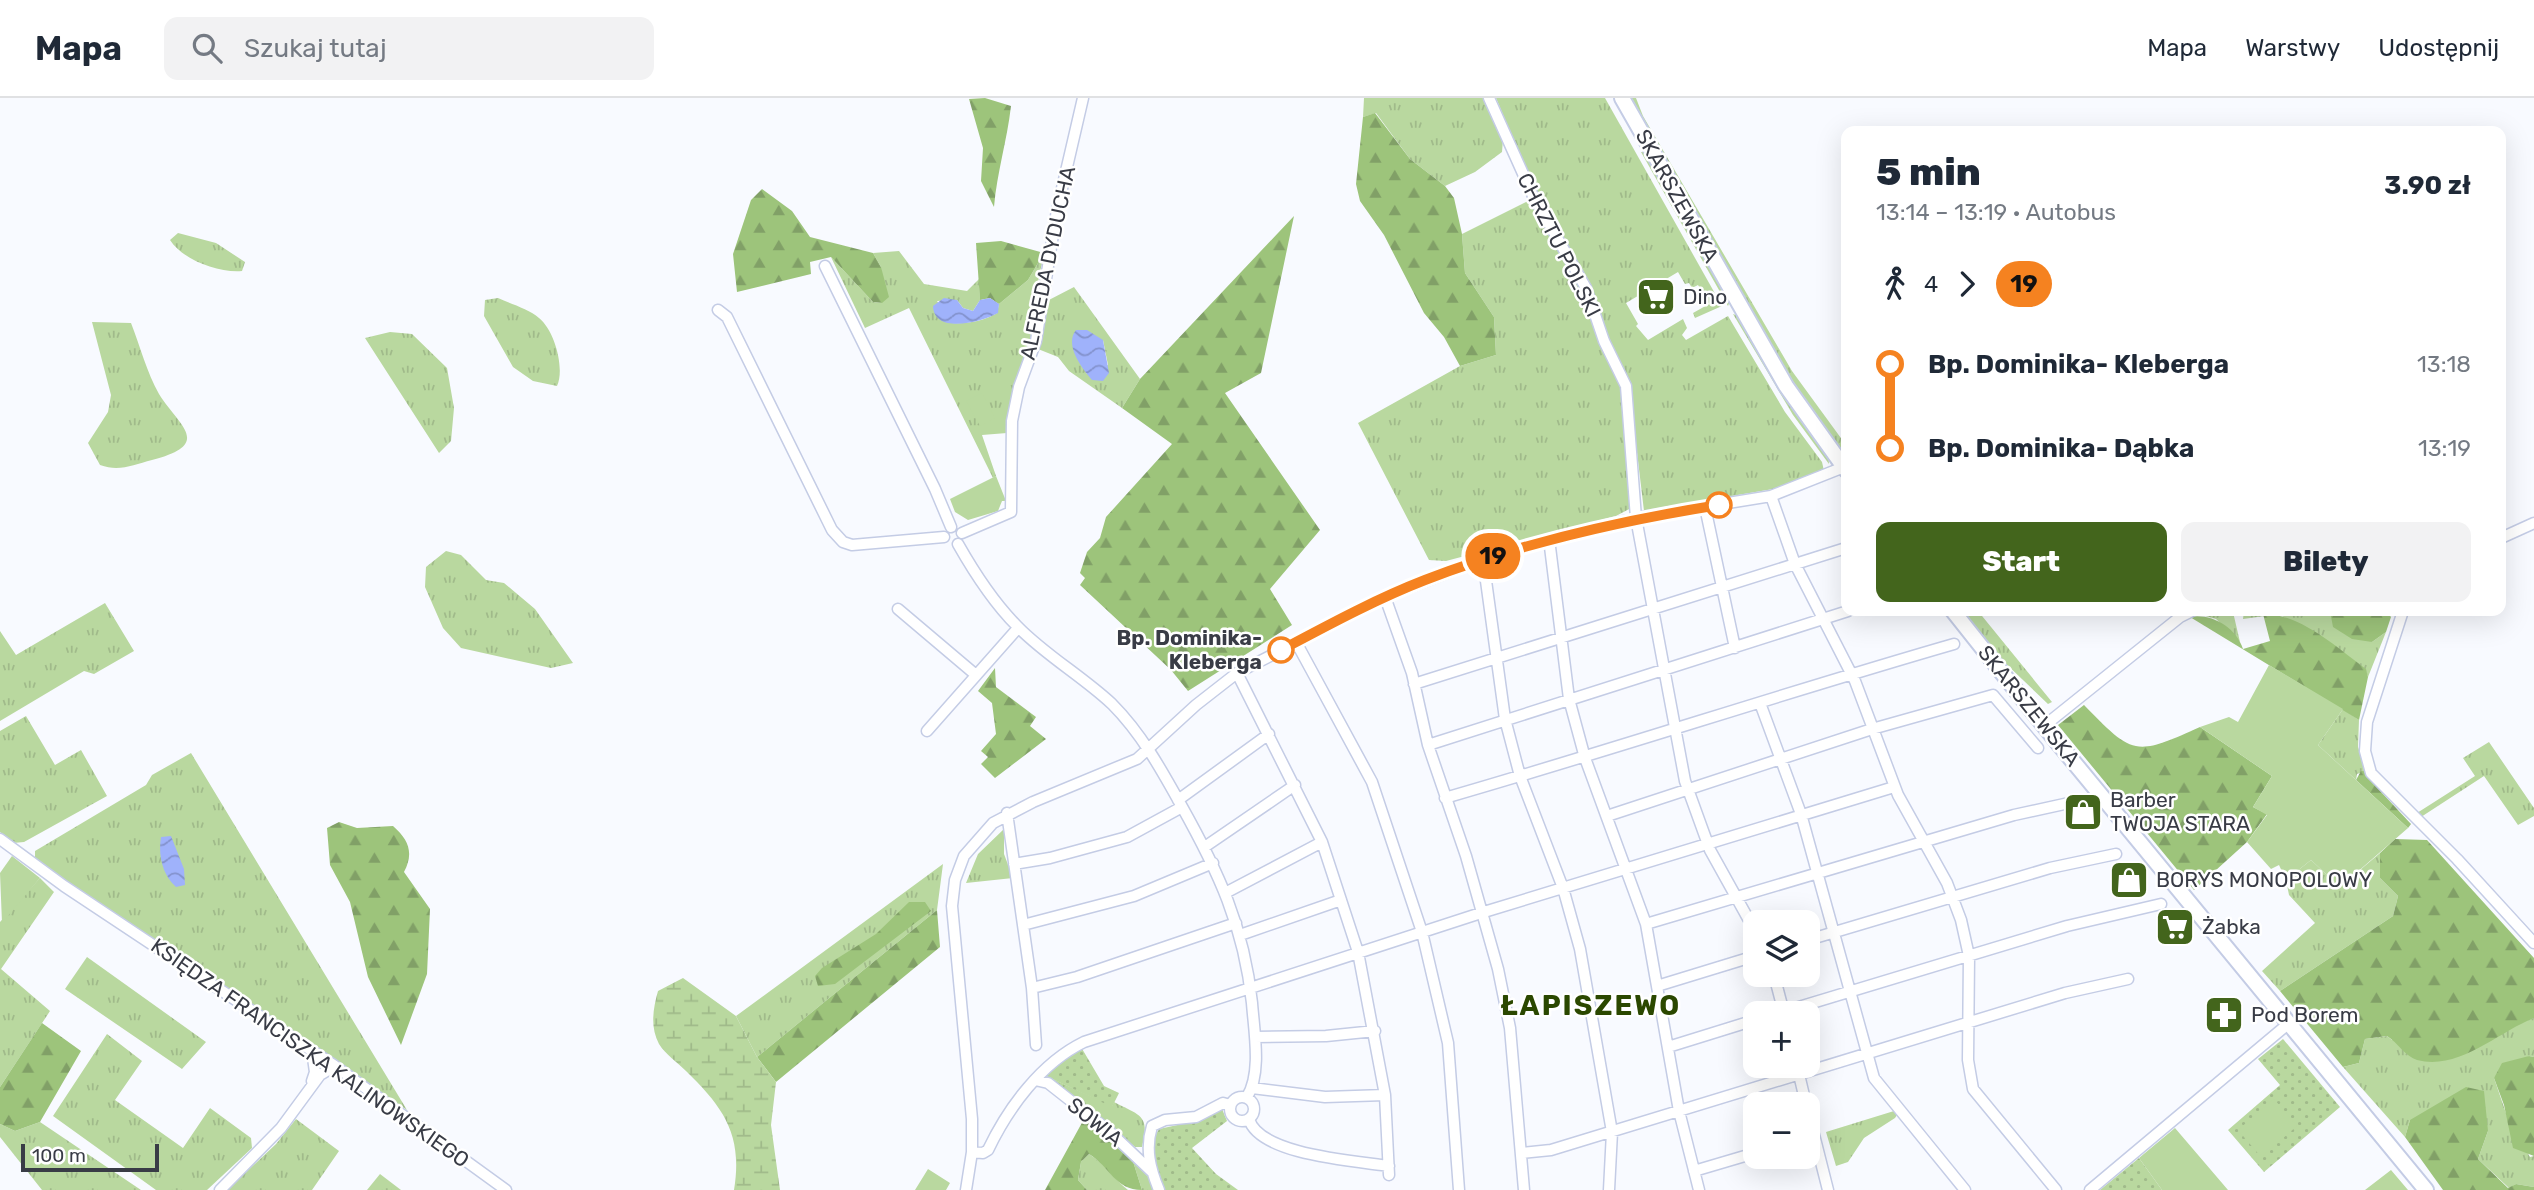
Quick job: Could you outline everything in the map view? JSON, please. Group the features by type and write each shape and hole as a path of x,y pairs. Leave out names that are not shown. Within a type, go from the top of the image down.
{"main road":[{"name":"SKARSZEWSKA","path":"1622,98 1786,386 1841,463"},
{"name":"SKARSZEWSKA","path":"1957,616 2044,726 2426,1190"}],"street":[{"name":"ALFREDA DYDUCHA","path":"962,533 1011,512 1012,421 1019,387 1036,341 1057,210 1083,98"},
{"name":"CHRZTU POLSKI","path":"1489,98 1533,196 1586,288 1604,341 1626,386 1636,519 1687,788 1707,844 1743,910"},
{"path":"825,266 934,485 951,527"},
{"path":"718,310 727,317 832,530 843,542 865,545 944,537 951,527"},
{"path":"966,1190 972,1152 972,1119 955,944 953,892 959,868 972,844 1007,813 1116,770 1150,750 1196,705 1237,673 1385,597 1483,559 1549,538 1636,519 1771,496 1841,470"},
{"path":"1771,496 1795,564 1851,673 1894,787 1952,897 1969,956 1968,1060 1973,1089 2056,1190"},
{"path":"1705,507 1735,648"},
{"path":"2506,536 2534,523"},
{"path":"951,527 958,528 962,533 958,544"},
{"path":"944,537 949,544 958,544"},
{"path":"1549,538 1569,699 1585,758 1646,924 1679,1111 1699,1190"},
{"path":"958,544 983,586 1018,628 1109,702 1150,750 1206,846 1227,892 1240,935 1250,988 1255,1037 1250,1093 1254,1108 1249,1119 1252,1129 1260,1136 1313,1156 1389,1170 1385,1095 1358,952 1322,842 1237,673"},
{"path":"1414,684 1841,550"},
{"path":"1483,559 1505,719 1520,776 1563,888 1580,949 1612,1132 1609,1190"},
{"path":"1385,597 1414,684 1428,745 1484,912 1510,1028 1524,1190"},
{"path":"898,609 976,675"},
{"path":"1428,745 1841,613"},
{"path":"2044,726 2182,616"},
{"path":"2401,616 2367,722 2365,751 2371,773 2457,859 2534,943"},
{"path":"927,731 1018,628"},
{"path":"1296,642 1372,782 1422,932 1448,1043 1459,1190"},
{"path":"1445,798 1585,758 1851,673 1954,644"},
{"path":"1607,816 1872,729 1993,695 2038,748"},
{"path":"1760,703 1801,814 1866,1053 1878,1085 1965,1190"},
{"path":"1014,864 1050,858 1127,837 1180,803 1269,734"},
{"path":"1206,846 1295,785"},
{"path":"972,1152 983,1153 988,1150 1012,1109 1035,1080 1055,1059 1084,1042 1484,912 1627,871 1801,814 1894,787"},
{"path":"1646,924 2014,815 2078,802"},
{"path":"1007,813 1032,988 1036,1045"},
{"name":"KSIĘDZA FRANCISZKA KALINOWSKIEGO","path":"0,839 335,1066 506,1190"},
{"path":"1227,892 1322,842"},
{"path":"1820,936 2050,868 2116,854"},
{"path":"1023,925 1134,896 1213,863"},
{"path":"1240,935 1341,900"},
{"path":"1820,1001 2067,926 2161,904"},
{"path":"1032,988 1077,978 1236,923"},
{"path":"1657,986 1743,960"},
{"path":"1820,1065 2065,993 2128,979"},
{"path":"1668,1047 1743,1024"},
{"path":"2090,1190 2288,1024"},
{"path":"1255,1037 1326,1036 1375,1031"},
{"path":"309,1090 315,1072 312,1051"},
{"path":"220,1190 281,1128 320,1075 335,1066"},
{"path":"1522,1153 1551,1150 1777,1078"},
{"name":"SOWIA","path":"1035,1080 1048,1083 1068,1102 1110,1131 1151,1171"},
{"path":"1249,1119 1235,1119 1230,1105 1238,1097 1250,1093 1325,1097 1385,1095"},
{"name":"SOWIA","path":"1159,1190 1151,1171 1147,1143 1152,1126 1165,1120 1195,1117 1223,1103 1230,1105"},
{"path":"1694,1171 1743,1157"},
{"path":"1820,1165 1828,1190"}],"green space":[{"path":"985,98 1011,106 994,207 981,181 983,148 969,99"},
{"path":"1364,98 1487,98 1503,139 1502,152 1475,172 1445,186 1410,159 1376,113 1363,117"},
{"path":"1496,98 1605,98 1722,306 1695,318 1693,313 1709,304 1698,285 1692,288 1689,283 1685,284 1678,272 1626,303 1638,324 1636,326 1648,340 1683,319 1687,328 1682,335 1686,340 1728,316 1785,412 1822,462 1824,471 1779,488 1644,511 1629,385 1532,184"},
{"path":"1628,98 1636,98 1643,116 1792,371 1841,438 1841,454 1772,354"},
{"path":"1375,113 1410,159 1445,186 1454,198 1462,234 1465,273 1494,317 1496,355 1460,366 1444,337 1424,313 1384,235 1360,201 1356,184 1363,117"},
{"path":"1641,152 1646,152 1730,301 1728,306"},
{"path":"762,189 792,211 810,237 873,253 881,267 889,297 882,303 873,302 831,257 810,262 811,274 737,292 733,254 751,200"},
{"path":"1530,200 1588,300 1624,387 1627,472 1633,507 1616,516 1446,561 1429,560 1358,423 1460,366 1496,355 1494,317 1465,273 1462,234"},
{"path":"1294,216 1261,373 1225,393 1320,530 1270,589 1292,625 1188,691 1171,670 1080,585 1085,578 1080,573 1087,552 1100,538 1106,517 1172,444 1122,408 1140,379"},
{"path":"178,233 216,243 245,262 242,271 222,270 183,254 170,240"},
{"path":"1001,241 1044,253 1028,280 999,304 990,298 980,300 976,243"},
{"path":"899,251 924,284 967,291 979,279 980,300 973,311 963,308 957,300 937,301 952,323 981,320 997,313 999,304 1028,280 1044,253 1034,302 1032,340 1011,399 1007,433 982,435 996,476 993,478 909,308 865,328 831,257 873,302 882,303 881,267 873,253"},
{"path":"1074,287 1140,379 1122,408 1069,371 1058,357 1038,349 1045,302","holes":["1103,340 1108,365 1087,374 1082,365"]},
{"path":"498,298 530,312 545,324 554,341 559,360 557,386 533,381 513,367 484,316 485,300"},
{"path":"1733,314 1739,316 1828,453 1829,464 1793,415"},
{"path":"92,322 131,323 159,394 186,433 187,441 182,447 171,454 126,467 100,465 88,443 108,412 111,395"},
{"path":"390,332 412,334 447,368 454,408 451,441 439,453 365,338"},
{"path":"982,393 995,418 980,426 966,401"},
{"path":"996,476 1006,501 1002,501 998,511 968,520 955,512 950,499"},
{"path":"446,551 461,555 486,580 504,583 535,609 573,663 551,668 461,648 443,628 425,587 426,567"},
{"path":"105,603 134,651 94,674 84,671 0,721 0,631 16,655"},
{"path":"1966,616 1982,616 2052,702 2048,704 2002,660"},
{"path":"2206,616 2234,616 2240,642 2216,619"},
{"path":"2243,616 2265,616 2243,619"},
{"path":"2264,616 2291,619 2318,633 2366,669 2368,677 2359,720 2190,617 2206,617 2222,623 2235,634 2243,649 2270,641"},
{"path":"2282,616 2332,616 2372,642 2386,632 2368,677 2365,669"},
{"path":"2331,616 2391,617 2386,632 2372,642 2352,639 2333,627"},
{"path":"2269,665 2343,709 2318,745 2408,828 2340,887 2311,860 2286,880 2279,865 2271,869 2247,842 2267,815 2253,807 2272,776 2200,727 2229,717 2238,722"},
{"path":"995,668 996,687 1036,717 1030,726 1046,739 995,778 981,764 988,757 981,751 996,734 992,703 978,691"},
{"path":"2084,705 2114,734 2136,746 2161,743 2200,727 2272,776 2253,807 2267,814 2247,842 2194,890 2058,725"},
{"path":"2343,709 2359,720 2358,747 2366,771 2357,774 2356,780 2318,745"},
{"path":"26,716 55,765 81,750 107,796 24,842 13,843 0,832 0,731"},
{"path":"2489,742 2534,808 2534,816 2518,825 2484,776 2421,817 2417,813 2475,776 2463,758"},
{"path":"191,753 407,1110 35,860 35,851 146,785 152,775"},
{"path":"2361,771 2366,771 2370,780 2411,824 2408,828 2356,780"},
{"path":"339,822 357,828 393,826 408,847 409,859 404,872 430,909 427,974 401,1045 368,977 350,902 330,865 327,828"},
{"path":"1004,829 1004,854 1013,878 966,883 978,854"},
{"path":"2395,839 2427,840 2534,958 2534,1018 2463,1055 2433,1062 2409,1056 2387,1036 2365,1039 2359,1063 2343,1067 2280,991 2393,916 2398,896 2380,878 2380,853"},
{"path":"2380,853 2380,878 2398,896 2393,916 2280,991 2262,971 2315,923 2289,895 2286,880 2311,860 2340,887"},
{"path":"12,856 40,878 2,923 0,873"},
{"path":"943,864 937,910 757,1057 736,1016"},
{"path":"40,878 54,892 1,969 50,1011 0,1087 0,922"},
{"path":"909,902 925,902 931,911 835,984 818,986 815,976 822,968 876,934"},
{"path":"937,910 940,947 776,1082 757,1057"},
{"path":"87,957 206,1042 182,1069 65,989"},
{"path":"683,978 736,1016 757,1057 776,1082 771,1125 780,1190 734,1190 736,1153 728,1124 711,1097 659,1044 653,1018 658,991"},
{"path":"2534,1018 2534,1057 2529,1056 2494,1078 2509,1122 2530,1157 2534,1156 2534,1187 2516,1184 2509,1188 2478,1159 2488,1131 2410,1120 2405,1137 2343,1067 2359,1063 2365,1039 2387,1036 2392,1040"},
{"path":"42,1023 81,1051 40,1122 15,1131 0,1124 0,1087"},
{"path":"107,1034 142,1061 115,1100 183,1148 210,1108 251,1138 252,1148 207,1190 156,1190 53,1116"},
{"path":"2283,1039 2340,1107 2264,1172 2228,1130 2280,1085 2258,1059"},
{"path":"1081,1047 1104,1086 1119,1093 1112,1107 1044,1075 1063,1057"},
{"path":"2534,1057 2534,1156 2513,1148 2504,1105 2494,1078 2502,1063"},
{"path":"1044,1075 1112,1106 1114,1102 1137,1114 1144,1122 1145,1128 1142,1147 1135,1147"},
{"path":"2466,1087 2484,1091 2488,1131 2478,1159 2508,1188 2516,1184 2534,1187 2534,1190 2443,1190 2405,1137 2410,1120"},
{"path":"2274,1099 2297,1126 2261,1157 2238,1130"},
{"path":"1216,1109 1222,1109 1227,1121 1192,1148 1216,1174 1238,1190 1163,1190 1153,1152 1159,1129 1205,1119"},
{"path":"1894,1111 1897,1115 1895,1118 1864,1138 1848,1162 1836,1166 1826,1132"},
{"path":"296,1119 339,1151 312,1190 227,1190 276,1144"},
{"path":"1084,1119 1131,1155 1142,1190 1119,1182 1089,1154 1081,1162 1078,1180 1087,1190 1045,1190"},
{"path":"40,1122 141,1190 42,1190 0,1137 0,1124 15,1131"},
{"path":"2175,1128 2228,1190 2162,1190 2139,1158"},
{"path":"1089,1154 1128,1190 1087,1190 1078,1180 1081,1162"},
{"path":"1131,1155 1149,1178 1154,1190 1142,1190"},
{"path":"2139,1158 2162,1190 2100,1190"},
{"path":"928,1169 950,1183 946,1190 915,1190"},
{"path":"2391,1170 2408,1190 2365,1190"},
{"path":"380,1174 401,1190 367,1190"}],"water":[{"path":"944,298 957,300 963,308 973,311 980,300 990,298 999,304 998,313 960,324 941,321 935,315 933,306"},
{"path":"1076,330 1087,330 1103,340 1109,373 1103,381 1092,380 1076,356 1072,342"},
{"path":"171,836 184,869 185,885 176,887 167,877 160,850 161,837"}],"bus line":[{"name":"19","path":"1281,650 1385,597 1483,559 1588,528 1719,505"}],"place":[{"name":"Dino","path":"1656,297"},
{"name":"Bp. Dominika- Kleberga","path":"1281,650"},
{"name":"Barber TWOJA STARA","path":"2083,812"},
{"name":"BORYS MONOPOLOWY","path":"2129,880"},
{"name":"Żabka","path":"2175,927"},
{"name":"Pod Borem","path":"2224,1015"}],"district":[{"name":"ŁAPISZEWO","path":"1591,1005"}]}
